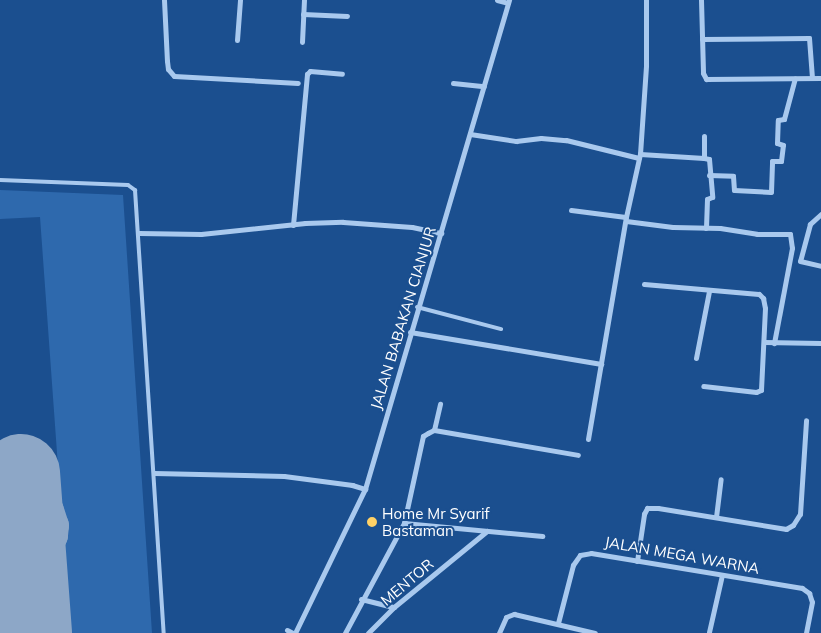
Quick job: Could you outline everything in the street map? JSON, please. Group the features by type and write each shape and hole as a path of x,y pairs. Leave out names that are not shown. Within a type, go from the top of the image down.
{"street":[{"path":"164,0 168,69 174,76 298,83"},
{"path":"237,40 240,0"},
{"path":"302,42 304,0"},
{"path":"497,0 508,1"},
{"path":"588,439 626,219 639,156 646,65 646,0"},
{"path":"701,0 703,74 708,80 821,78"},
{"name":"JALAN BABAKAN CIANJUR","path":"294,633 365,489 508,1"},
{"path":"303,14 347,16"},
{"path":"702,40 809,38 812,78"},
{"path":"293,225 307,74 310,70 342,74"},
{"path":"710,175 733,176 734,190 771,192 772,161 782,161 783,145 777,143 778,120 784,119 795,78"},
{"path":"453,83 484,86"},
{"path":"470,134 516,141 541,138 566,140 599,150 639,156 709,159 712,197 707,198 706,228"},
{"path":"704,136 704,158"},
{"path":"571,210 626,219 757,234 790,234 792,248 774,343"},
{"path":"821,214 810,224 800,261 821,266"},
{"path":"138,234 201,234 343,222 412,227 441,233"},
{"path":"644,284 759,294 764,302 762,388 759,392 703,386"},
{"path":"696,358 709,291"},
{"path":"410,332 601,364"},
{"path":"764,342 821,343"},
{"path":"440,404 434,430 578,455"},
{"path":"637,561 644,514 647,508 786,529 793,525 800,514 806,420"},
{"name":"MENTOR","path":"346,633 361,600 404,523 423,436 434,430"},
{"path":"154,474 284,476 352,485 365,489"},
{"path":"716,517 721,479"},
{"path":"404,523 542,536"},
{"name":"MENTOR","path":"368,633 394,607 487,531"},
{"name":"JALAN MEGA WARNA","path":"558,623 573,565 577,558 591,553 802,588 809,593 812,602 806,633"},
{"path":"709,632 722,575"},
{"path":"361,600 394,607"},
{"path":"499,633 509,614 558,623 595,633"},
{"path":"287,630 294,633"}],"lane":[{"path":"0,180 128,185 136,190 164,633"},
{"path":"417,307 501,329"}],"shaded area":[{"path":"0,190 123,195 152,633 70,633 40,217 0,219"}],"taxiway":[{"path":"0,490 22,489 32,493 48,510 53,525 52,535 47,546 31,568 30,592"},
{"path":"0,575 31,610"}],"runway":[{"path":"21,473 33,633"}],"place":[{"name":"Home Mr Syarif Bastaman","path":"372,522"}]}
